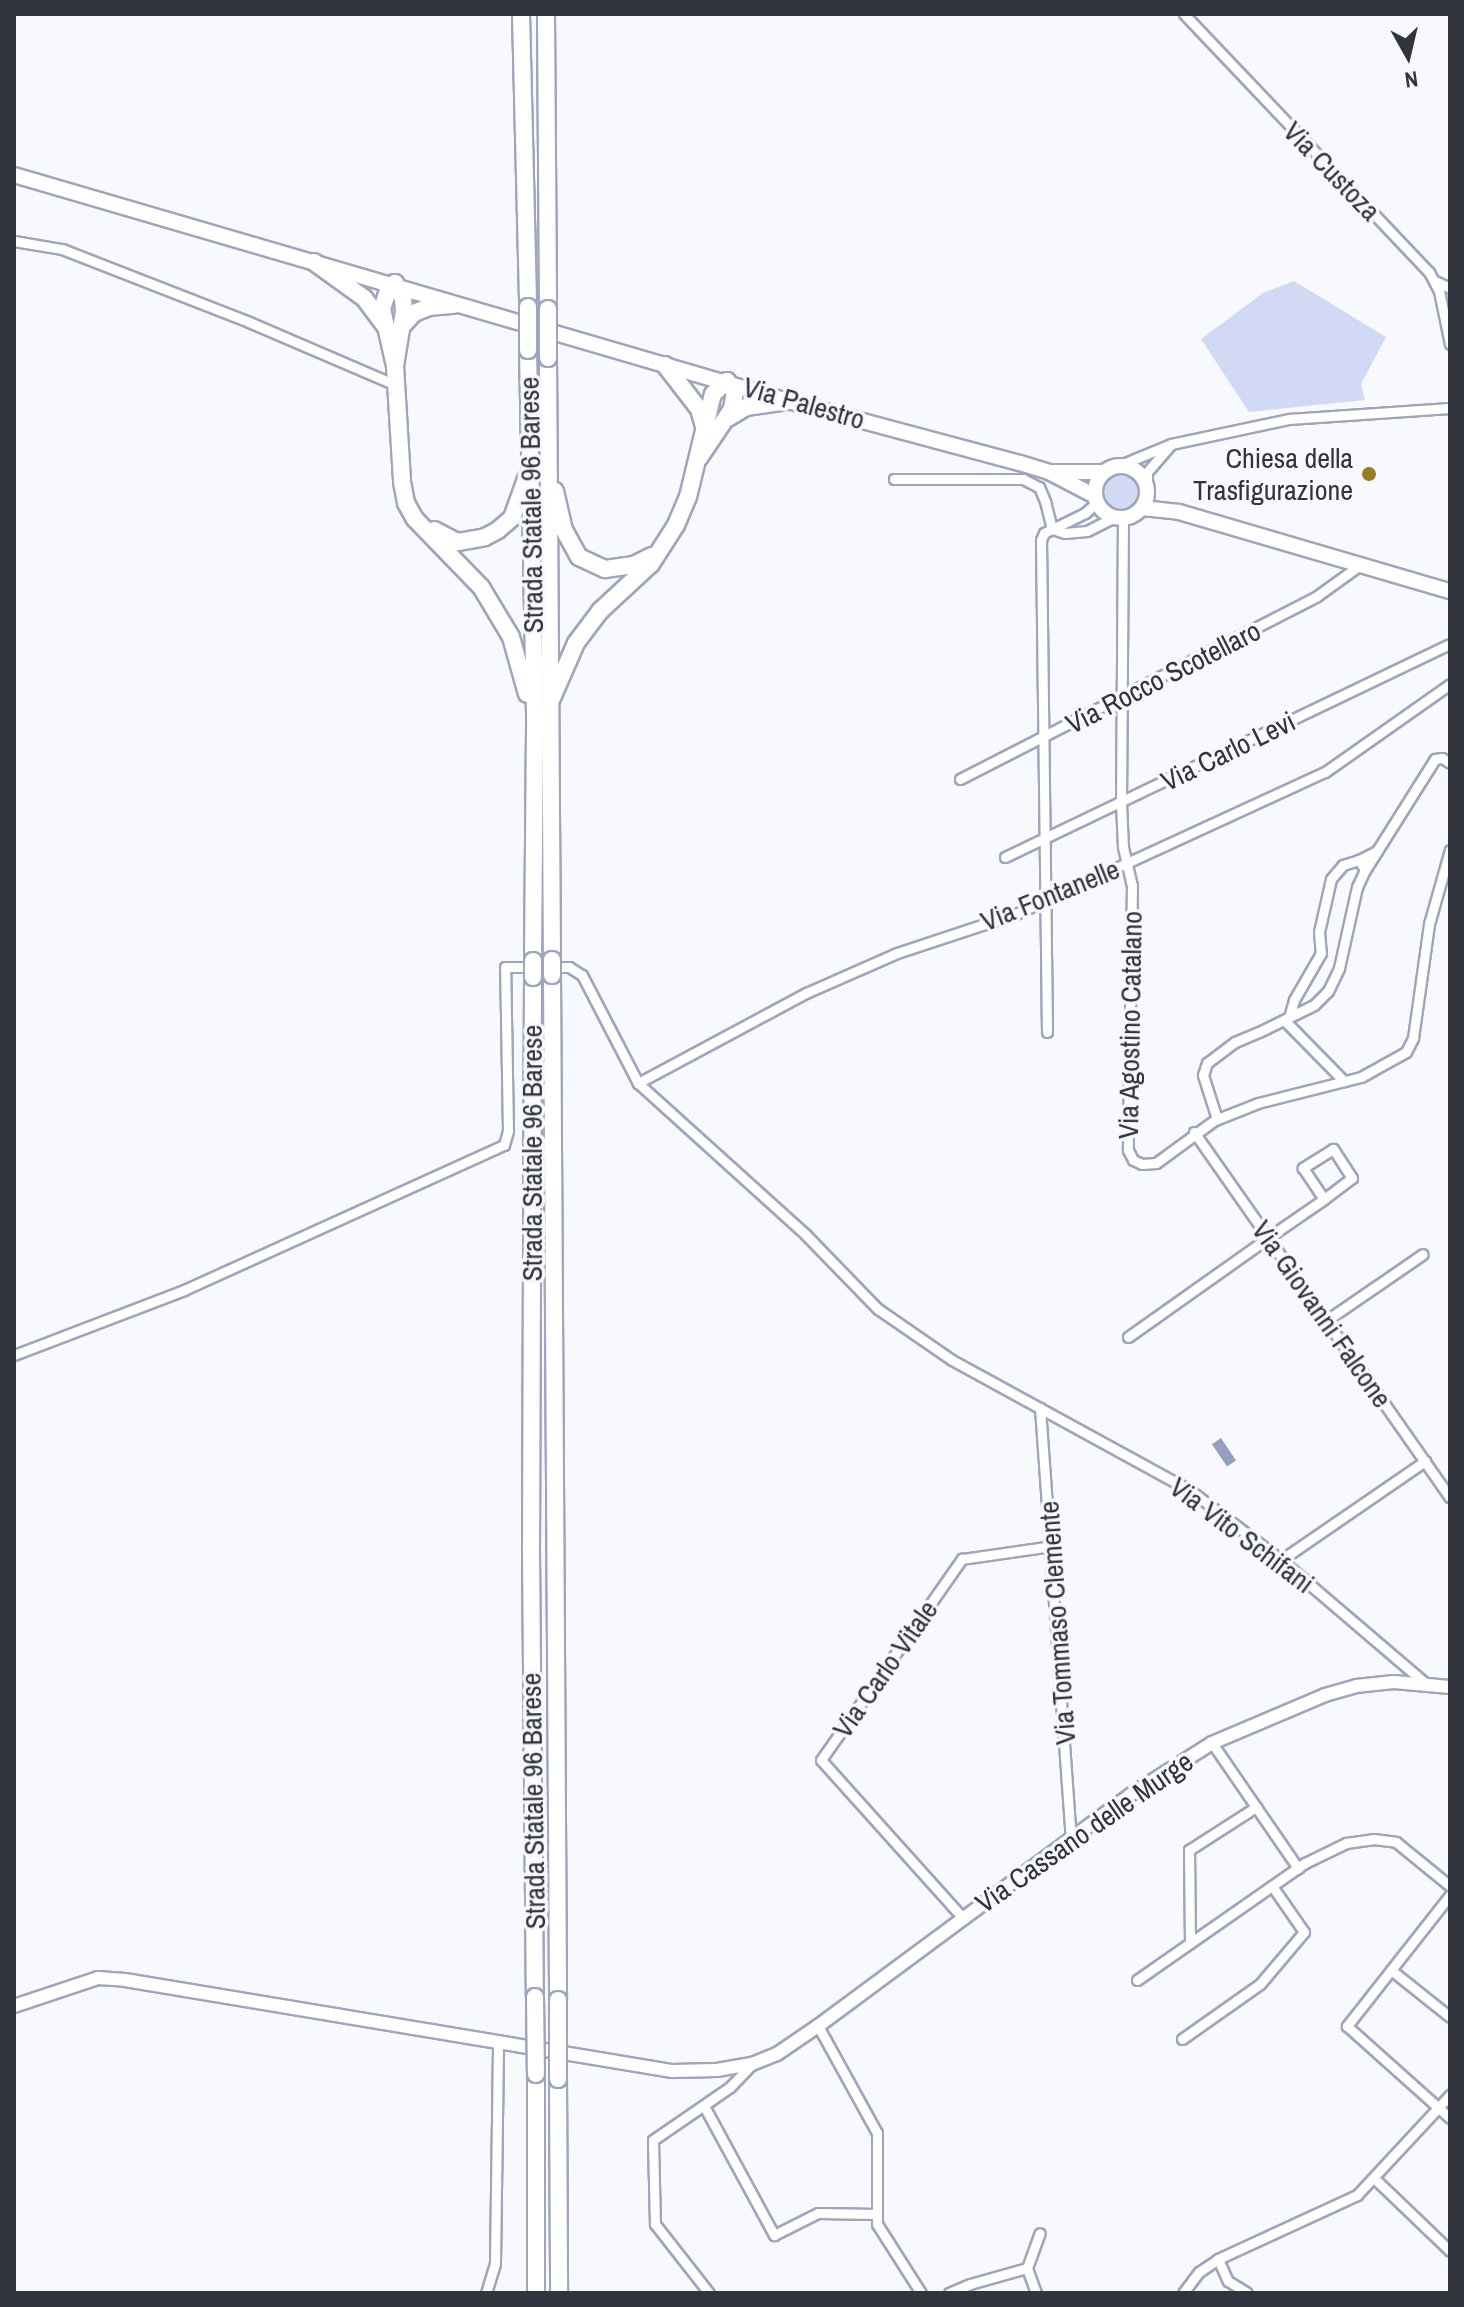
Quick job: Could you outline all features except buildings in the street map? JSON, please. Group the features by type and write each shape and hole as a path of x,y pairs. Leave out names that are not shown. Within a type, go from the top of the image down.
{"highway":[{"name":"Strada Statale 96 Barese","path":"521,14 528,350 540,461 549,703 559,2293"},
{"name":"Strada Statale 96 Barese","path":"536,2293 530,1069 540,461 548,358 546,14"},
{"path":"314,262 364,298 384,325"},
{"path":"395,366 403,299 395,283 383,300 384,325 395,366 406,503 415,519 481,587 511,637 535,729"},
{"path":"402,326 414,313 429,307 454,305"},
{"path":"665,365 695,402 705,430"},
{"path":"549,703 576,643 600,611 661,552 688,497 713,394 727,381 735,392 735,400 699,458"},
{"path":"723,421 746,407 788,401"},
{"path":"415,519 458,542 485,537 512,518 540,461"},
{"path":"540,461 564,530 579,557 605,569 634,565 661,552"}],"main road":[{"name":"Via Palestro","path":"14,175 395,283 454,305 558,335 1049,472 1096,499"},
{"path":"1179,512 1147,486 1132,468 1111,469 1098,479 1096,499 1118,518 1142,508 1179,512 1450,591"},
{"name":"Via Palestro","path":"1049,472 1111,469"},
{"path":"1142,508 1147,486"}],"street":[{"name":"Via Custoza","path":"1184,14 1435,281 1450,344"},
{"path":"14,241 62,249 249,322 396,385"},
{"path":"1435,281 1450,288"},
{"name":"Via Palestro","path":"1111,469 1171,444 1289,419 1450,408"},
{"path":"1147,486 1147,472 1171,444"},
{"path":"894,479 1023,479 1039,487 1052,529"},
{"path":"1047,1032 1048,898 1041,540 1044,533 1085,513 1096,499"},
{"path":"1052,529 1065,533 1087,531 1118,518 1121,803 1126,864"},
{"name":"Via Rocco Scotellaro","path":"960,779 1317,596 1360,565"},
{"name":"Via Carlo Levi","path":"1005,857 1450,644"},
{"name":"Via Fontanelle","path":"638,1083 806,993 897,953 1018,913 1325,772 1450,684"},
{"path":"1217,1119 1203,1075 1207,1063 1235,1042 1314,1005 1328,991 1339,968 1357,887 1365,870 1435,759 1442,758 1450,763"},
{"path":"1194,1132 1258,1103 1344,1081 1384,1067 1411,1045 1429,924 1450,850"},
{"path":"1287,1019 1294,1000 1321,953 1319,932 1331,879 1343,865 1377,851"},
{"path":"1359,860 1365,870"},
{"name":"Via Agostino Catalano","path":"1126,864 1132,885 1129,1156 1142,1164 1156,1163 1194,1132"},
{"name":"Via Vito Schifani","path":"14,1355 184,1290 504,1145 508,1131 505,967 569,967 578,971 638,1083 805,1234 878,1309 952,1360 1191,1491 1281,1560 1426,1684"},
{"path":"1287,1019 1344,1081"},
{"name":"Via Giovanni Falcone","path":"1194,1132 1450,1497"},
{"path":"1128,1337 1324,1199 1352,1178 1333,1149 1303,1168 1324,1199"},
{"path":"1327,1320 1423,1254"},
{"name":"Via Tommaso Clemente","path":"1040,1408 1071,1838"},
{"path":"1281,1560 1425,1461"},
{"name":"Via Carlo Vitale","path":"962,1917 821,1760 962,1559 1052,1546"},
{"name":"Via Cassano delle Murge","path":"14,2006 98,1978 125,1980 672,2071 717,2070 752,2064 777,2054 818,2026 1071,1838 1212,1743 1325,1695 1356,1686 1394,1682 1450,1687"},
{"path":"1212,1743 1298,1868"},
{"path":"1190,1943 1189,1850 1256,1807"},
{"path":"1137,1980 1298,1868 1346,1843 1385,1840 1407,1848 1450,1886"},
{"path":"1182,2039 1260,1984 1304,1932 1272,1886"},
{"path":"1450,1895 1347,2026 1450,2118"},
{"path":"1391,1970 1450,2017"},
{"path":"818,2026 877,2133 877,2224 921,2293"},
{"path":"486,2293 495,2263 498,2040"},
{"path":"709,2293 655,2224 653,2140 730,2087 752,2064"},
{"path":"1183,2293 1199,2272 1218,2259 1332,2208 1375,2179 1450,2095"},
{"path":"704,2106 774,2235 818,2213 877,2214"},
{"path":"1375,2179 1450,2251"},
{"path":"1036,2293 1027,2268 1040,2233"},
{"path":"1218,2259 1228,2281 1247,2293"},
{"path":"949,2293 1027,2268"}],"shaded area":[{"path":"1294,281 1386,337 1361,384 1365,400 1249,412 1201,339 1263,293"},
{"path":"1122,473 1135,479 1141,492 1135,505 1122,511 1109,505 1103,492 1109,479"},
{"path":"1221,1438 1236,1460 1227,1467 1212,1444"}],"place":[{"name":"Chiesa della Trasfigurazione","path":"1369,474"}]}
